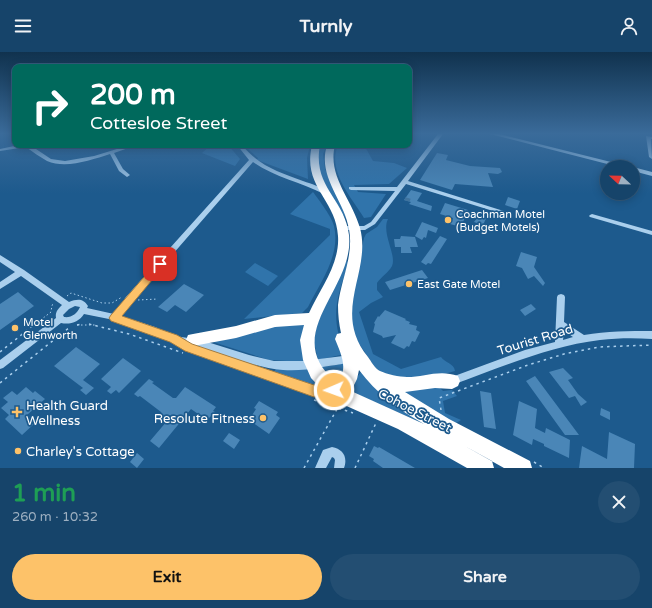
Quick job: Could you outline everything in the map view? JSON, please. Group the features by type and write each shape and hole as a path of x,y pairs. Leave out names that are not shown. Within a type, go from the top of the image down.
{"highway":[{"path":"314,153 314,168 319,181 340,218 349,228"},
{"path":"328,153 327,158 329,168 347,206 349,228 356,250 347,289 340,297 337,316 342,338 356,359 352,368 351,376 335,396 319,377 312,365 308,350 308,339 314,318 339,265 343,245 349,228"},
{"path":"193,340 236,332 275,321 314,318"},
{"name":"Cohoe Street","path":"356,359 387,389 455,441 485,468"},
{"path":"374,377 406,385 435,380 452,381"},
{"name":"Cohoe Street","path":"335,396 518,466"}],"street":[{"path":"41,153 56,162 69,163 106,153"},
{"path":"112,153 121,170 127,175"},
{"path":"246,153 252,160 266,168 305,182 326,193"},
{"path":"349,228 365,228 371,225 426,153"},
{"path":"570,153 600,161"},
{"path":"114,318 129,299 252,160"},
{"path":"640,171 652,174"},
{"path":"405,182 508,214"},
{"path":"351,188 400,189"},
{"path":"592,216 652,233"},
{"path":"0,258 68,305"},
{"path":"0,286 22,272"},
{"path":"559,343 560,297"},
{"path":"75,302 81,303 84,306 83,311 78,317 72,320 64,321 60,319 59,314 62,309 68,305 75,302"},
{"path":"83,311 114,318 173,338 193,340 272,365 293,367 356,359"},
{"path":"0,365 60,319"},
{"path":"559,323 581,338"},
{"name":"Tourist Road","path":"452,381 559,343 605,335 652,335"},
{"path":"173,338 188,348 314,391 335,396"},
{"path":"320,468 327,454 332,452 337,453 340,457 341,463 339,468"}],"path":[{"path":"66,296 71,293 102,303 112,303 122,297 126,298"},
{"path":"136,300 158,299"},
{"path":"0,352 51,312 52,305 55,304"},
{"path":"0,383 69,328 80,324 92,324 136,337 184,354"},
{"path":"442,413 439,398 533,364 581,350 604,347 652,345"},
{"path":"309,398 335,396 358,415"},
{"path":"304,468 335,396"},
{"path":"355,468 377,421"}],"shaded area":[{"path":"203,153 235,153 240,159 235,166"},
{"path":"253,153 308,153 308,179 257,160 258,158"},
{"path":"318,153 323,153 325,169 349,223 331,197 321,176 318,165"},
{"path":"335,153 369,153 373,161 394,163 407,168 389,184 354,185 358,192 386,194 371,217 364,218 342,183 338,174"},
{"path":"313,192 331,218 334,226 335,248 328,268 308,307 302,313 244,319 330,235 330,229 290,214"},
{"path":"383,219 388,219 386,231 393,261 392,266 377,283 377,290 383,297 371,303 359,312 373,354 401,369 441,357 453,366 455,371 419,381 383,375 374,366 356,339 351,320 351,297 364,238 366,234 377,227"},
{"path":"346,261 349,262 336,308 337,329 345,354 318,360 314,342 317,324"},
{"path":"255,263 278,276 268,286 245,272"},
{"path":"306,322 304,362 269,360 210,341 258,329"},
{"path":"347,363 338,385 321,367"},
{"path":"276,369 307,369 316,385 305,384 273,373"},
{"path":"361,372 372,383 445,433 347,390"},
{"path":"439,387 443,391 452,390 457,396 443,401 445,413 461,420 453,425 401,390"}],"building":[{"path":"437,153 448,155 446,160 470,166 500,168 502,172 498,174 488,173 493,187 455,184 452,190 420,180"},
{"path":"411,190 422,193 417,201 432,206 431,211 409,204 411,202 404,200"},
{"path":"508,197 520,201 517,209 505,205"},
{"path":"445,203 468,210 461,227 450,224 453,218 440,214"},
{"path":"483,210 489,212 483,225 474,222"},
{"path":"422,222 438,228 436,233 428,230 426,238 424,237 422,240 415,236"},
{"path":"401,236 415,237 418,247 410,247 412,253 401,253 401,247 395,247 394,239 400,239"},
{"path":"440,236 447,239 431,264 428,263 426,265 421,262"},
{"path":"521,252 537,257 534,267 545,283 543,286 534,276 528,279 522,268 516,266"},
{"path":"422,270 428,278 390,290 385,282"},
{"path":"184,284 204,295 186,312 175,305 167,312 158,307"},
{"path":"18,292 34,306 0,330 0,304"},
{"path":"531,304 536,309 525,316 520,310"},
{"path":"385,310 406,319 405,320 410,322 409,324 417,326 416,330 420,332 415,342 412,341 409,347 407,346 404,349 391,343 396,335 383,338 382,336 373,332 374,323 378,316 379,317"},
{"path":"76,347 100,364 83,380 94,388 86,395 80,390 83,388 54,366"},
{"path":"123,358 141,371 119,393 116,390 111,394 107,391 111,387 101,379"},
{"path":"563,368 573,378 568,380 578,394 587,402 581,406 575,396 569,398 549,372"},
{"path":"535,376 579,435 565,435 526,381"},
{"path":"149,379 154,382 152,383 173,398 176,398 185,387 216,407 213,411 215,412 207,420 191,409 159,448 150,441 167,421 160,416 162,414 161,412 140,396 138,397 134,394"},
{"name":"Health Guard Wellness","path":"26,387 33,393 35,391 45,399 27,415 35,423 22,435 5,419 9,415 1,408 8,402 3,398 12,391 17,395"},
{"path":"480,391 491,393 496,429 484,427"},
{"path":"259,401 278,412 276,415 280,418 269,434 249,420"},
{"path":"519,401 537,409 535,428 545,433 546,428 570,440 569,458 533,439 532,445 513,435"},
{"path":"601,408 610,412 610,420 600,415"},
{"path":"609,432 635,444 634,468 579,468 582,446 607,459"},
{"path":"229,433 240,440 234,449 223,441"},
{"path":"374,446 379,447 415,468 383,468 369,456"},
{"path":"137,453 144,459 137,468 130,462"}],"place":[{"name":"Coachman Motel (Budget Motels)","path":"448,220"},
{"name":"East Gate Motel","path":"409,284"},
{"name":"Motel Glenworth","path":"15,328"},
{"name":"Health Guard Wellness","path":"17,412"},
{"name":"Resolute Fitness","path":"263,418"},
{"name":"Charley's Cottage","path":"18,451"}],"route":[{"path":"160,264 114,318 173,338 188,348 314,391 329,386 334,390"}]}
